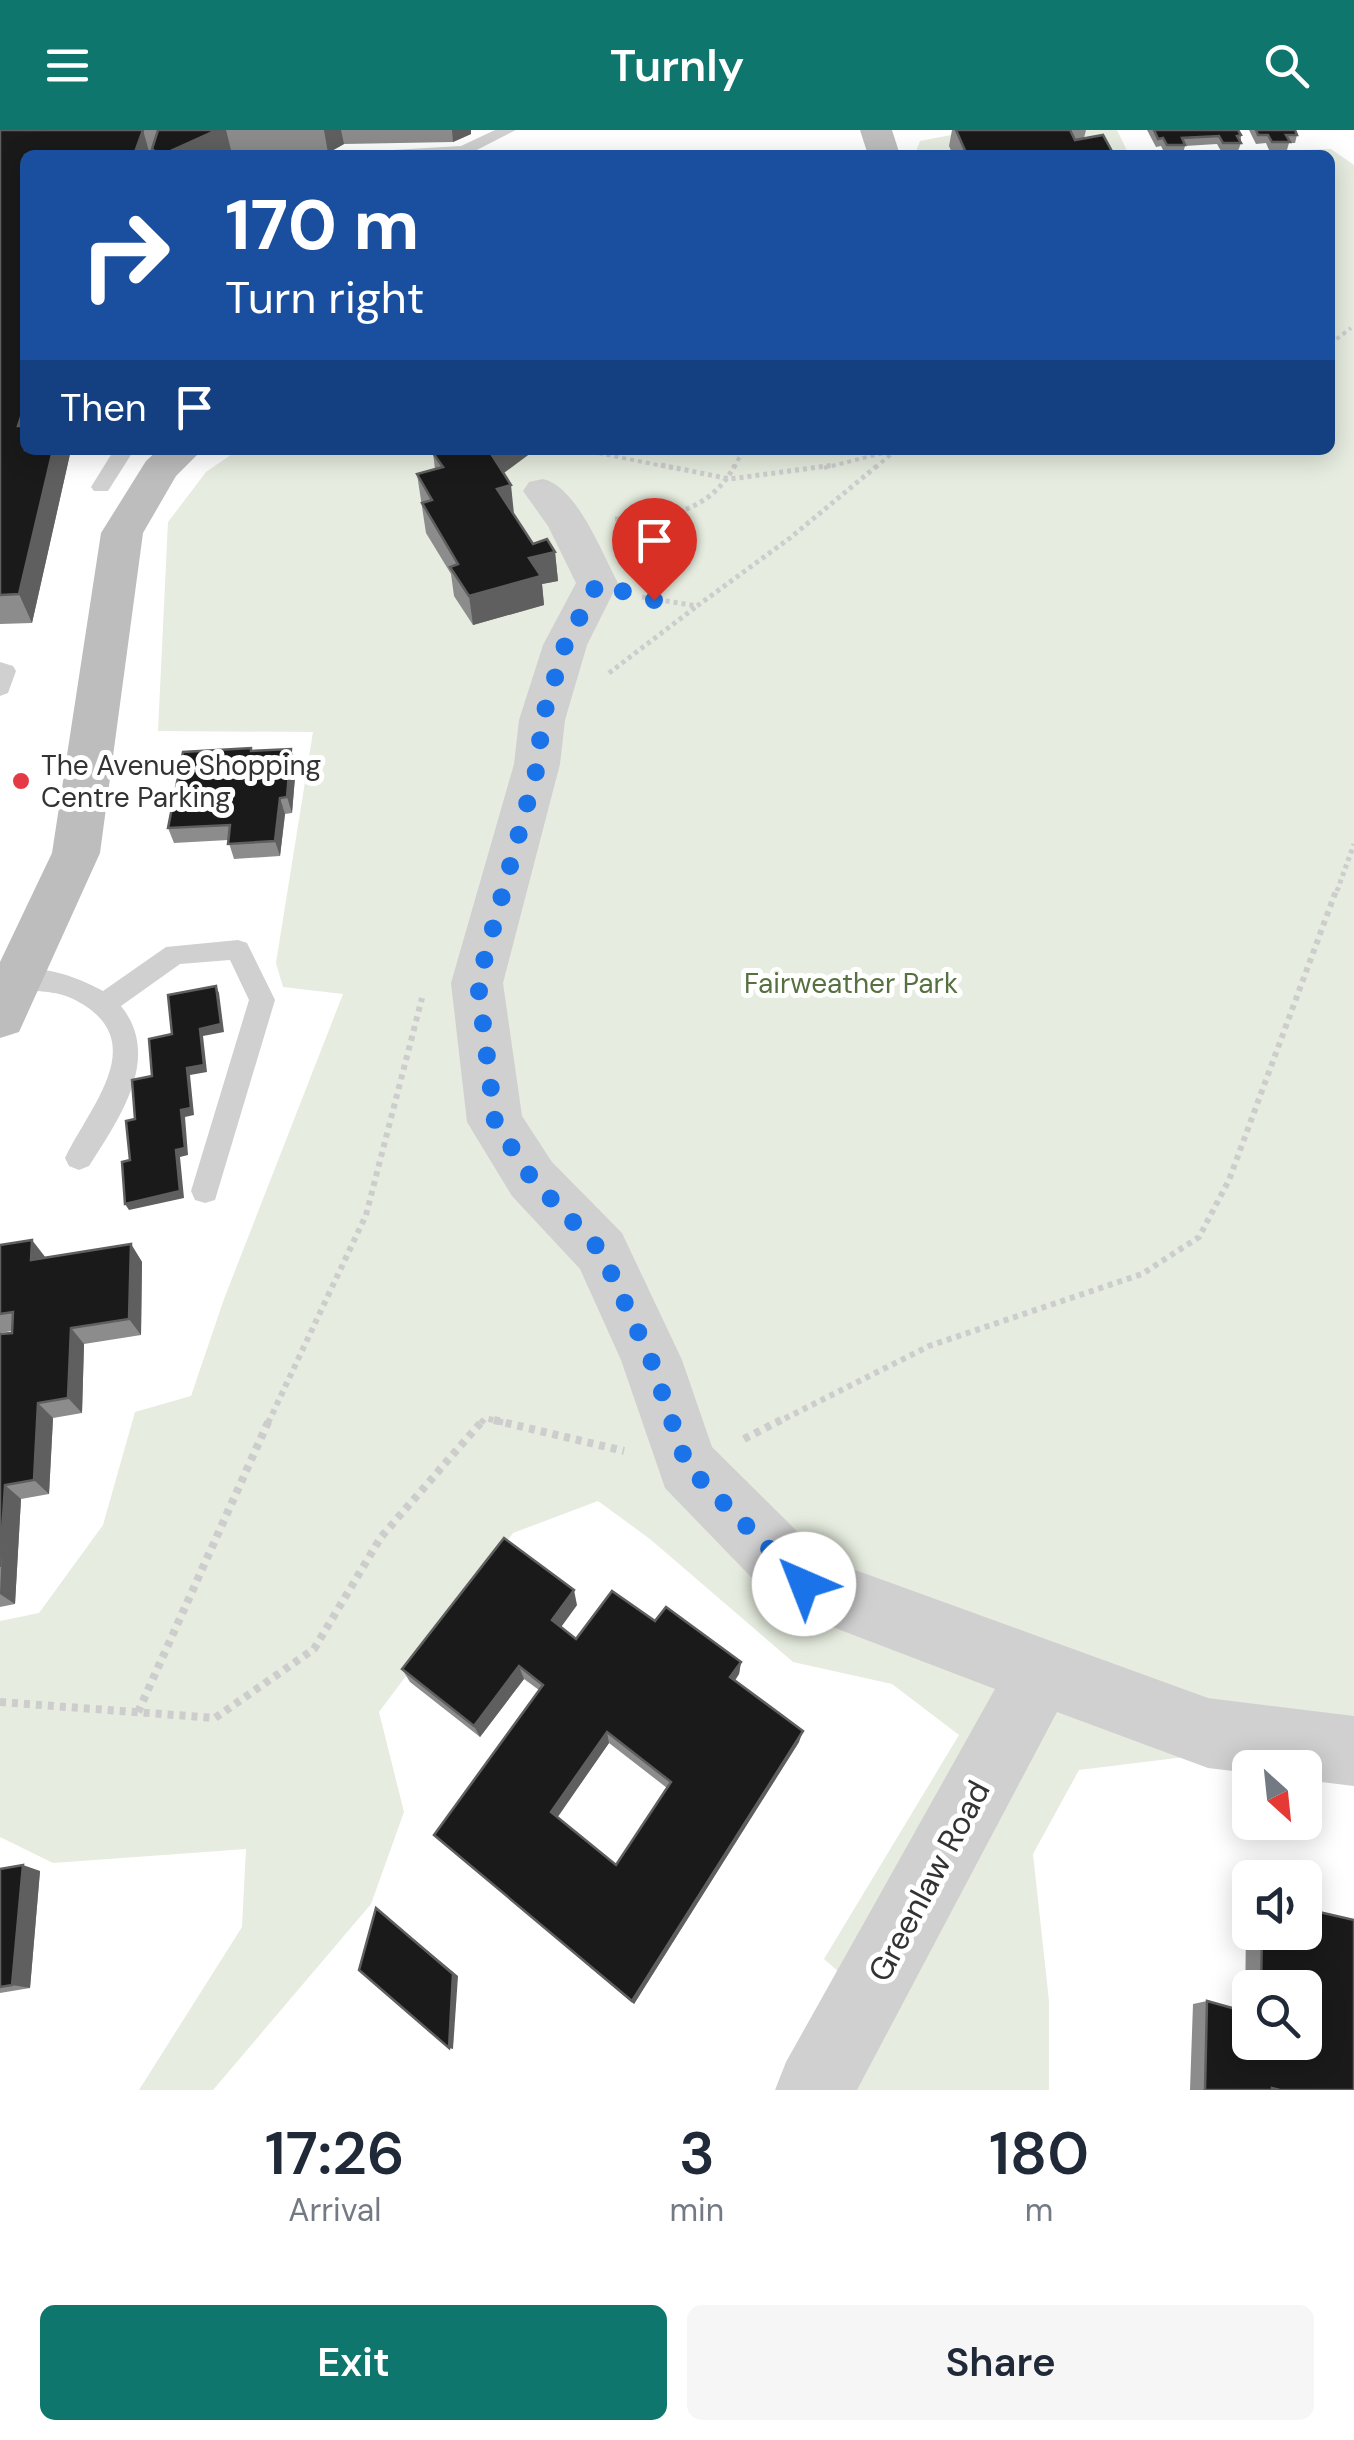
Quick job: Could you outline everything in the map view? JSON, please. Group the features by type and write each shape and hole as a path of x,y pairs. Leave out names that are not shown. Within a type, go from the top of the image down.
{"street":[{"path":"9,998 76,853 122,532 160,469 176,455"},
{"path":"555,507 597,584 565,645 542,720 538,764 478,983 495,1122 532,1179 601,1251 651,1360 687,1466 804,1584 1208,1733 1354,1751"},
{"name":"Greenlaw Road","path":"814,2090 1042,1672"}],"lane":[{"path":"466,150 508,130"},
{"path":"102,487 121,455"},
{"path":"0,670 5,671 0,688"},
{"path":"103,1005 175,954 238,950 262,1000 205,1191"},
{"path":"9,998 77,988 103,1005 125,1030 128,1064 113,1104 79,1158"}],"path":[{"path":"1353,330 1354,317"},
{"path":"608,455 730,479 823,468 875,455"},
{"path":"555,507 672,517 690,512 730,479 741,455"},
{"path":"542,720 790,538 889,455"},
{"path":"597,584 654,600 697,606"},
{"path":"0,1702 215,1718 314,1650 381,1537 485,1418 687,1466 929,1346 1142,1274 1200,1237 1228,1180 1354,844"},
{"path":"138,1712 238,1485 366,1216 425,989"}],"green space":[{"path":"1117,130 1127,150 917,150 920,141 951,135"},
{"name":"Fairweather Park","path":"1335,152 1354,165 1354,1736 1079,1770 1033,1854 1049,2001 1049,2090 842,2090 887,2014 824,1959 959,1735 892,1684 793,1662 650,1539 598,1501 513,1533 379,1712 404,1812 371,1904 213,2090 139,2090 242,1927 246,1849 53,1863 0,1837 0,1621 39,1613 103,1525 135,1412 191,1396 224,1299 343,994 283,987 276,963 313,732 158,731 168,522 206,472 231,455 1335,455"}],"building":[{"path":"0,130 143,130 136,150 20,150 20,455 52,455 19,594 0,595"},
{"path":"158,130 217,130 173,150 152,149"},
{"path":"956,130 1070,130 1075,140 1103,135 1111,150 965,150"},
{"path":"1154,130 1238,130 1241,143 1223,143 1219,136 1182,138 1185,145 1167,145"},
{"path":"1256,130 1295,130 1297,135 1286,135 1290,142 1272,142 1268,135 1258,135"},
{"path":"434,455 492,455 511,485 497,489 533,544 547,539 555,552 529,558 541,576 469,596 450,567 458,564 422,503 432,500 417,474 443,467"},
{"path":"291,749 287,797 280,798 275,841 228,844 230,825 168,828 183,752"},
{"path":"216,986 221,1024 200,1029 204,1065 187,1068 191,1108 181,1110 185,1148 176,1150 180,1191 125,1204 122,1162 130,1160 126,1121 135,1119 132,1080 152,1076 149,1039 172,1034 168,995"},
{"path":"32,1240 31,1260 131,1244 129,1319 71,1328 68,1398 38,1403 34,1480 5,1485 0,1567 0,1334 12,1333 13,1312 0,1314 0,1245"},
{"path":"504,1538 574,1590 552,1620 576,1639 612,1591 655,1621 666,1607 741,1662 730,1677 803,1731 632,2001 434,1835 543,1685 519,1666 474,1726 402,1669","holes":["607,1732 671,1782 616,1865 551,1812"]},
{"path":"23,1865 12,1985 0,1987 0,1869"},
{"path":"376,1908 453,1974 449,2048 359,1970"},
{"path":"1322,1913 1354,1920 1354,2090 1205,2090 1207,2001 1232,2008 1232,2060 1322,2060 1322,1970 1261,1970 1262,1950 1322,1950"}],"place":[{"name":"The Avenue Shopping Centre Parking","path":"21,781"}],"route":[{"path":"654,600 597,584 565,645 542,720 538,764 478,983 495,1122 532,1179 601,1251 651,1360 687,1466 804,1584"}]}
